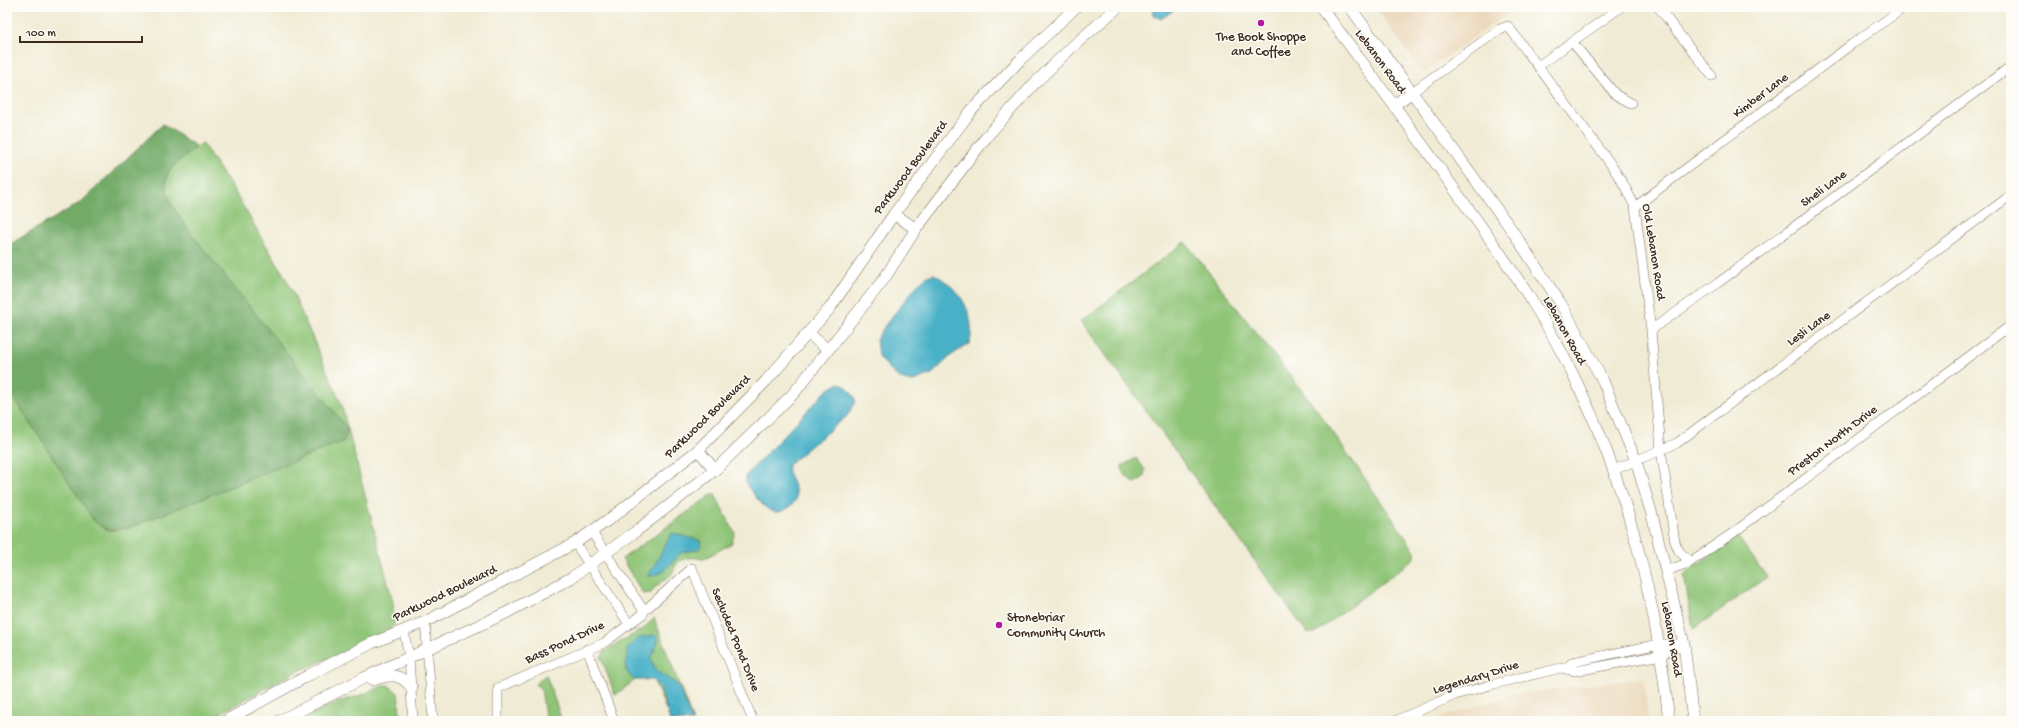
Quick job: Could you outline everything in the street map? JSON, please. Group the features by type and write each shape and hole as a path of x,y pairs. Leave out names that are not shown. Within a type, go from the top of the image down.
{"main road":[{"name":"Parkwood Boulevard","path":"225,721 236,718 365,646 425,622 575,543 698,450 766,381 830,308 894,214 971,111 1020,60 1076,7"},
{"path":"279,721 409,657 506,613 591,565 606,552 688,493 715,470 794,393 884,279 916,229 988,135 1033,85 1071,48 1118,7"},
{"name":"Lebanon Road","path":"1321,7 1394,105 1514,272 1546,323 1590,410 1614,470 1631,522 1660,649 1669,721"},
{"name":"Lebanon Road","path":"1350,7 1511,229 1561,304 1603,381 1636,462 1666,570 1684,644 1694,721"},
{"path":"1394,105 1411,93"},
{"path":"894,214 916,229"},
{"path":"808,333 828,350"},
{"path":"698,450 715,470"},
{"path":"349,686 393,675 399,676 412,688"}],"street":[{"path":"1538,66 1573,43 1621,7"},
{"path":"1658,7 1712,76"},
{"name":"Kimber Lane","path":"1635,207 1905,7"},
{"name":"Old Lebanon Road","path":"1411,93 1500,29 1508,26 1610,163 1624,185 1635,207 1651,330 1661,450 1675,542 1679,551 1690,562"},
{"path":"1573,43 1616,95 1631,104"},
{"name":"Sheli Lane","path":"1651,330 1718,283 2011,66"},
{"name":"Lesli Lane","path":"1614,470 1636,462 1677,443 2011,195"},
{"name":"Preston North Drive","path":"1666,570 1690,562 1733,533 2011,325"},
{"path":"591,532 606,552 644,611"},
{"path":"575,543 629,624"},
{"name":"Bass Pond Drive","path":"498,721 498,688 604,642 643,614 644,611 692,568"},
{"name":"Secluded Pond Drive","path":"692,568 753,721"},
{"path":"425,622 433,721"},
{"path":"404,631 409,657 414,721"},
{"name":"Legendary Drive","path":"1395,721 1455,695 1494,684 1566,668 1576,671 1684,644"},
{"path":"587,649 614,721"}],"shaded area":[{"path":"1375,7 1508,7 1511,11 1423,73"},
{"path":"1644,678 1648,721 1430,721 1514,694"}],"green space":[{"path":"163,124 197,147 171,169 166,180 168,196 176,211 190,232 348,429 344,441 131,527 111,530 94,521 7,387 7,246 81,202"},
{"path":"202,143 233,189 288,282 341,403 393,602 394,625 385,634 292,674 206,721 7,721 7,387 94,521 109,531 131,527 344,441 190,232 168,196 166,180 169,172 179,161"},
{"path":"1185,242 1318,411 1415,551 1415,558 1315,633 1307,633 1081,321"},
{"path":"1136,458 1145,470 1144,477 1135,483 1126,476 1122,466"},
{"path":"714,493 735,533 731,544 703,559 692,558 682,560 676,565 672,574 655,587 651,593 643,594 622,559"},
{"path":"1737,536 1767,577 1693,629 1684,574"},
{"path":"654,618 693,721 671,721 649,670 615,695 601,657 605,651 644,628"},
{"path":"546,675 562,721 546,721 541,689 535,684"},
{"path":"384,685 388,685 398,693 401,721 297,721 334,703 359,696"}],"water":[{"path":"1152,7 1178,7 1161,19 1153,15"},
{"path":"934,274 951,286 964,302 971,322 970,343 952,355 932,374 911,382 901,379 893,373 878,356 876,340 886,324 919,283 927,276"},
{"path":"839,383 847,387 855,398 855,403 847,416 788,465 788,473 795,489 796,500 788,508 781,512 774,512 768,509 756,498 746,484 746,475 826,391"},
{"path":"672,533 702,541 699,549 681,553 663,572 647,577 654,566"},
{"path":"655,635 659,639 651,659 654,666 657,671 678,685 692,721 670,721 660,687 652,680 634,680 626,671 627,649 638,638"}],"place":[{"name":"The Book Shoppe and Coffee","path":"1261,23"},
{"name":"Stonebriar Community Church","path":"999,625"}]}
